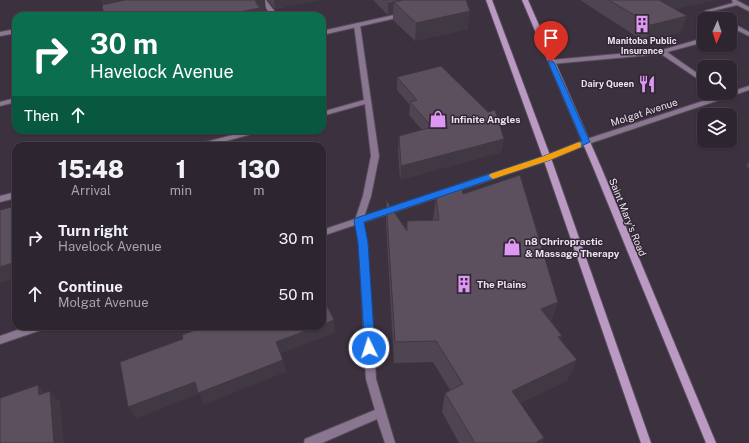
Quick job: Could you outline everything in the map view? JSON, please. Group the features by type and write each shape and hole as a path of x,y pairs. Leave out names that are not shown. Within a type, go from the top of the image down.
{"main road":[{"path":"489,0 547,158 646,443"},
{"name":"Saint Mary's Road","path":"525,0 586,142 711,443"}],"street":[{"path":"263,0 273,12"},
{"path":"731,0 749,9"},
{"path":"710,12 708,11 737,3"},
{"path":"326,32 409,13"},
{"path":"357,25 375,156 367,196 359,220 363,243 371,378 390,443"},
{"path":"737,28 749,34"},
{"path":"0,34 12,32"},
{"path":"551,62 662,52 697,42"},
{"path":"662,52 697,76"},
{"name":"Molgat Avenue","path":"737,91 749,88"},
{"name":"Molgat Avenue","path":"326,232 547,158 586,142 707,100"},
{"path":"0,104 12,101"},
{"path":"326,113 368,101"},
{"path":"215,142 245,134"},
{"path":"0,199 12,196"},
{"path":"0,340 29,330"},
{"path":"309,443 381,412"}],"building":[{"path":"125,0 260,0 255,1 260,8 239,12 103,12 102,5"},
{"path":"385,0 402,0 388,3"},
{"path":"403,0 466,0 470,11 416,23 394,2"},
{"path":"609,0 659,0 687,16 651,25"},
{"path":"441,66 488,112 495,110 504,139 401,166 399,136 432,127 410,102 417,100 397,77"},
{"path":"520,175 558,302 541,309 562,336 558,337 577,360 512,391 544,438 535,443 475,443 445,393 463,384 436,341 395,342 386,200 407,231 407,221 439,220 436,197 462,188 463,194"},
{"path":"12,207 12,263 0,267 0,210"},
{"path":"326,304 334,320 326,323"},
{"path":"195,330 308,330 276,342 283,360 198,393 195,382 128,407 120,362 183,339 182,335"},
{"path":"38,385 39,395 50,391 54,443 0,443 0,398"}],"slow traffic":[{"path":"493,176 547,158 579,145"}],"place":[{"name":"Manitoba Public Insurance","path":"642,24"},
{"name":"Dairy Queen","path":"647,84"},
{"name":"Infinite Angles","path":"438,119"},
{"name":"n8 Chriropractic & Massage Therapy","path":"512,247"},
{"name":"The Plains","path":"464,284"}],"route":[{"path":"369,348 363,243 359,220 547,158 586,142 551,62"}]}
